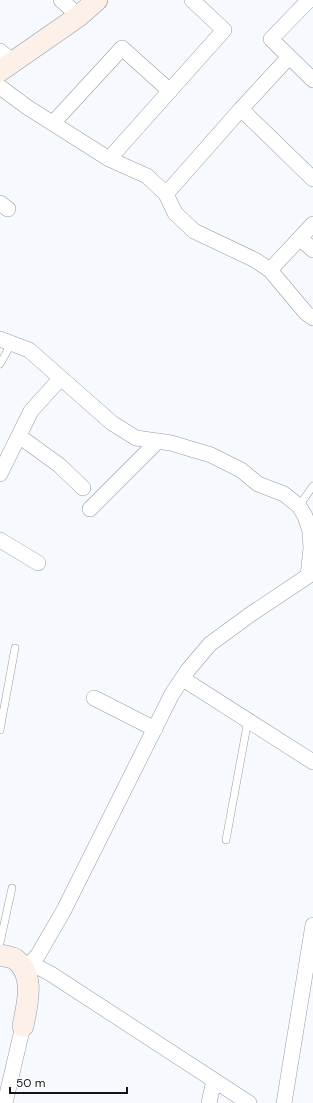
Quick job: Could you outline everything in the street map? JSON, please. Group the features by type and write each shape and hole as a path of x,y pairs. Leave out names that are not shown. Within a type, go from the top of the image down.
{"street":[{"path":"61,0 79,16"},
{"path":"4,61 79,16 97,0"},
{"path":"109,159 224,30 192,0"},
{"path":"309,0 272,39 313,80"},
{"path":"53,123 122,48 170,91"},
{"path":"166,194 289,57"},
{"path":"0,87 27,107 109,159 147,176 166,194 175,213 194,231 255,260 270,270 306,313 313,318"},
{"path":"241,109 313,179"},
{"path":"270,270 313,224"},
{"path":"300,238 313,250"},
{"path":"6,341 29,350 60,379 112,423 136,438 171,443 211,455 241,470 258,484 284,494 299,506 305,516 310,531 311,548 310,577 251,614 210,644 188,670 172,694 64,910 38,954 25,969"},
{"path":"0,474 31,411 60,379"},
{"path":"19,436 59,465 83,488"},
{"path":"90,509 158,441"},
{"path":"0,540 38,563"},
{"path":"183,679 313,762"},
{"path":"94,698 155,729"},
{"path":"284,1103 313,925"},
{"path":"0,955 14,959 25,969 29,998 5,1103"},
{"path":"25,969 38,967 249,1103"},
{"path":"209,1103 214,1080"}],"lane":[{"path":"0,364 6,341"},
{"path":"299,506 313,486"},
{"path":"0,730 15,648"},
{"path":"226,840 248,720"},
{"path":"0,943 12,888"}]}
